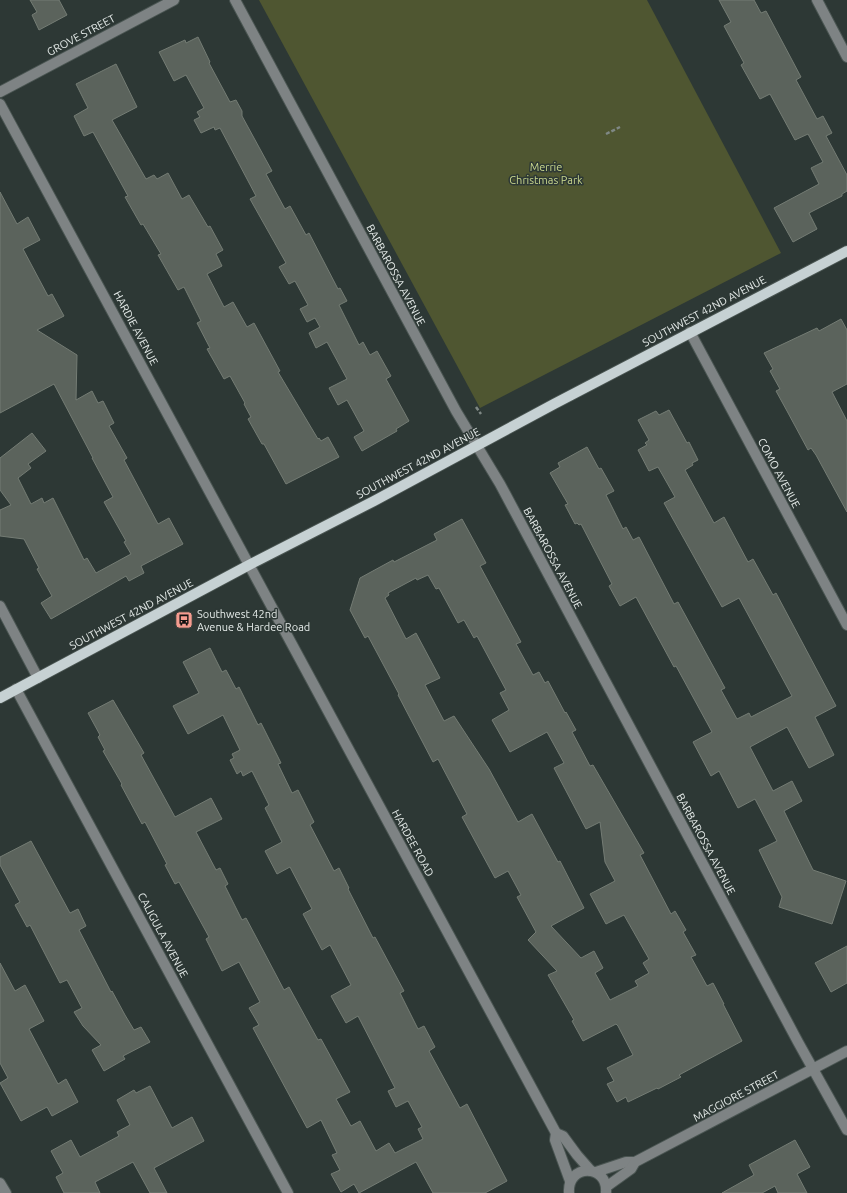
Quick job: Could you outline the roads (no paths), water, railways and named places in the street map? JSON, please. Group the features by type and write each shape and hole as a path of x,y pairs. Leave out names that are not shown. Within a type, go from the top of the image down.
{"main road":[{"name":"SOUTHWEST 42ND AVENUE","path":"0,698 248,565 374,501 476,445 847,251"}],"street":[{"name":"GROVE STREET","path":"0,92 174,0"},
{"name":"BARBAROSSA AVENUE","path":"235,0 456,411 504,491 847,1130"},
{"path":"817,0 847,57"},
{"name":"HARDIE AVENUE","path":"0,104 112,309 248,565"},
{"name":"COMO AVENUE","path":"690,332 847,625"},
{"name":"HARDEE ROAD","path":"248,565 556,1133 555,1140 568,1188"},
{"path":"0,606 38,678"},
{"name":"CALIGULA AVENUE","path":"16,689 288,1193"},
{"name":"MAGGIORE STREET","path":"568,1188 579,1172 593,1171 626,1162 635,1162 847,1051"},
{"name":"HARDEE ROAD","path":"556,1133 563,1136 577,1156 593,1171 601,1176 606,1190"},
{"name":"MAGGIORE STREET","path":"606,1190 631,1169 635,1162"},
{"path":"0,1183 6,1193"}],"place":[{"name":"Southwest 42nd Avenue & Hardee Road","path":"184,620"}],"park label":[{"name":"Merrie Christmas Park","path":"546,173"}]}
